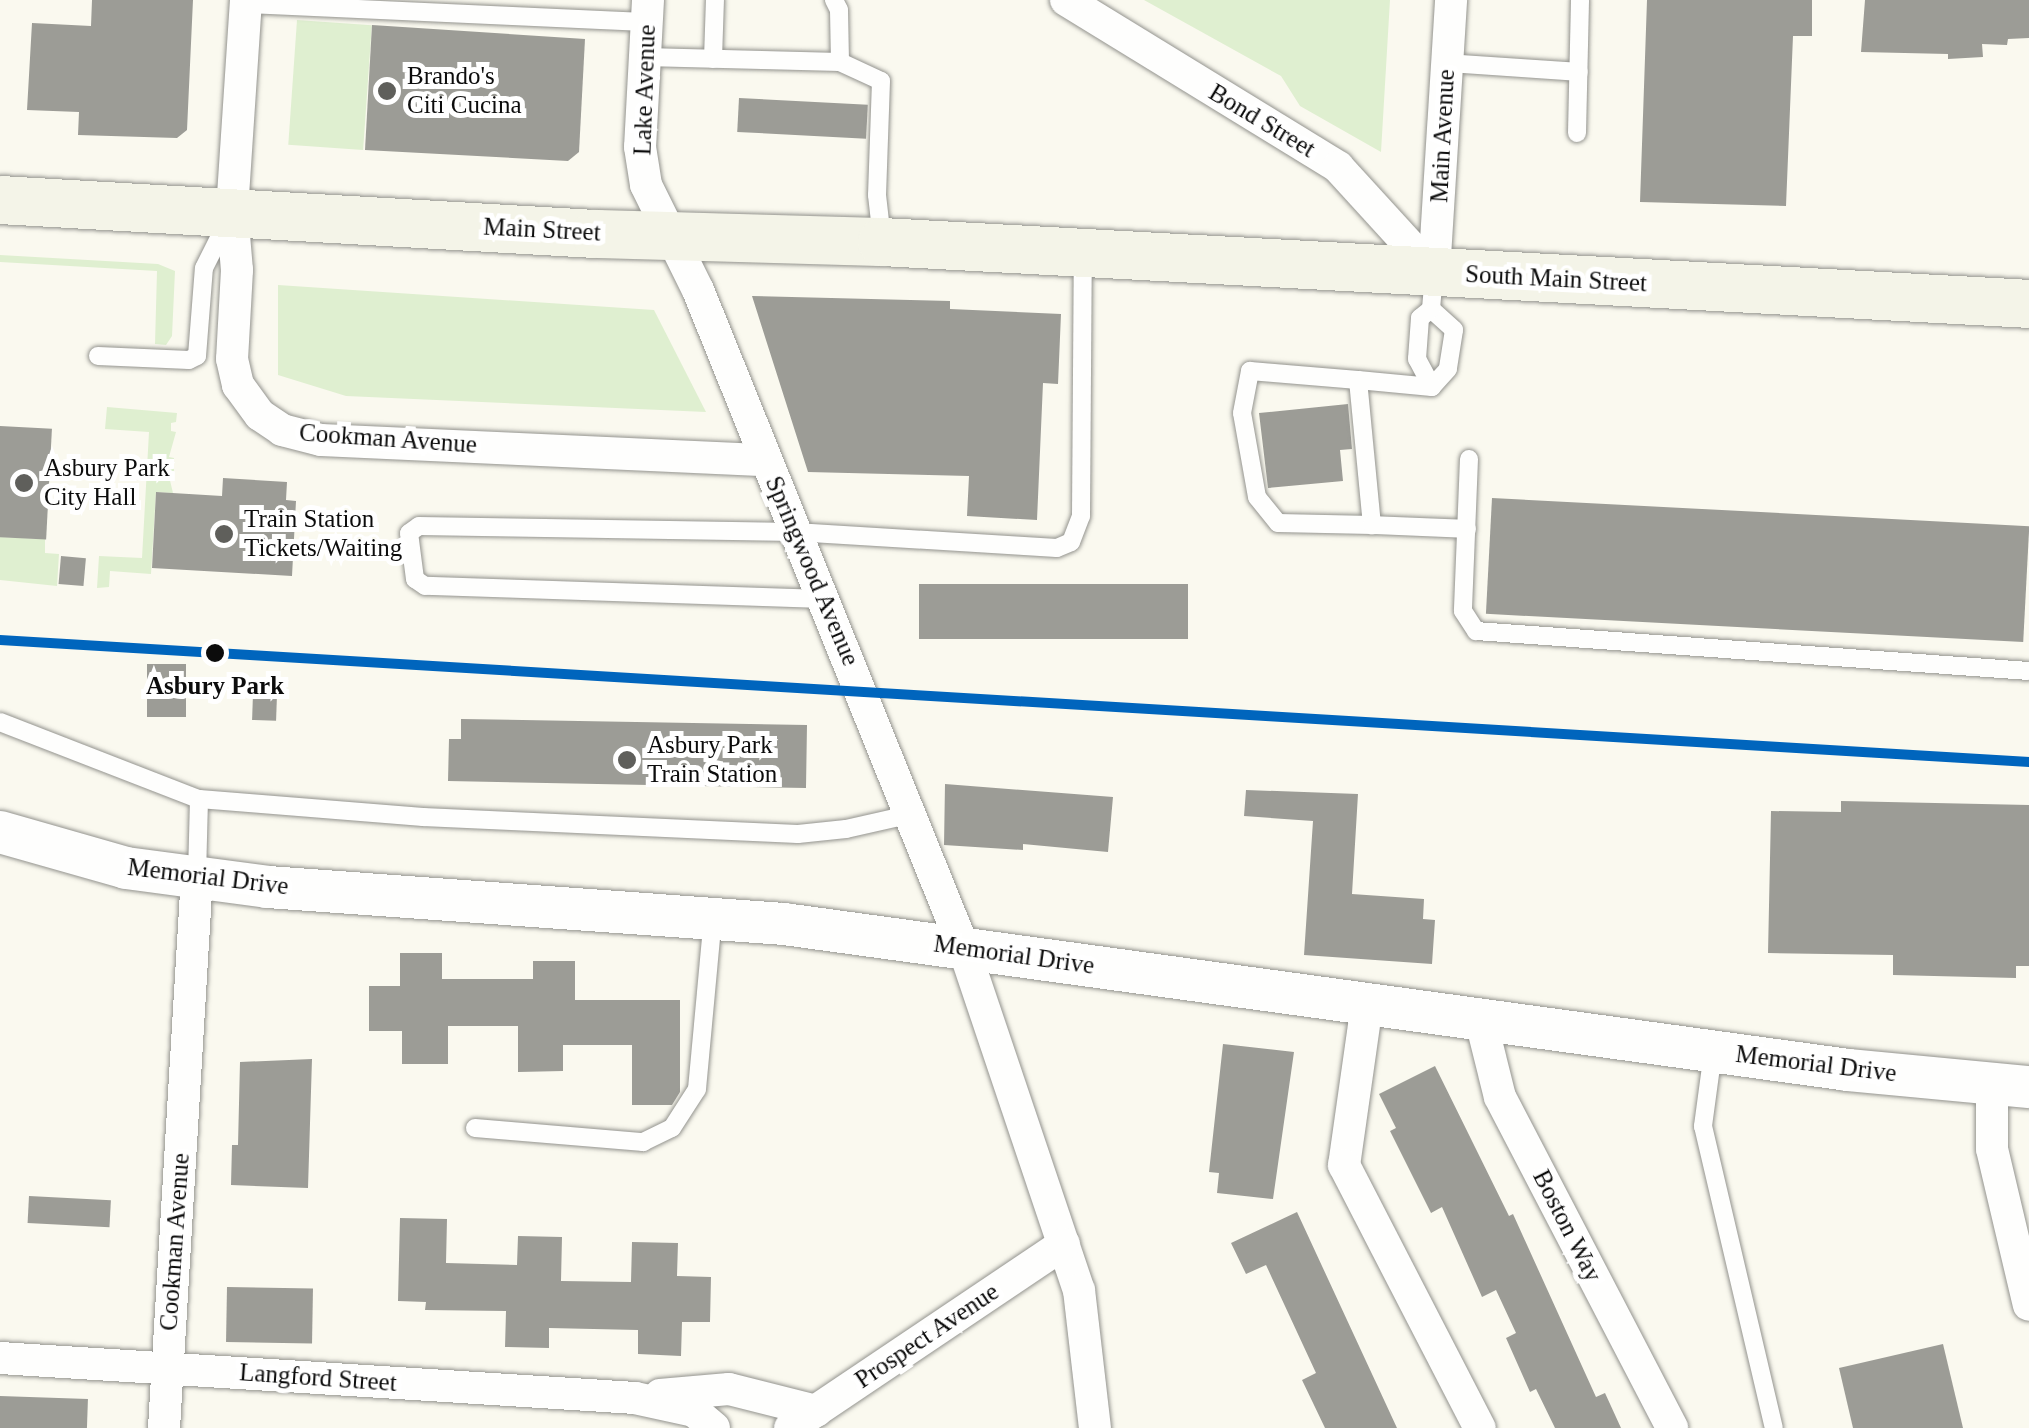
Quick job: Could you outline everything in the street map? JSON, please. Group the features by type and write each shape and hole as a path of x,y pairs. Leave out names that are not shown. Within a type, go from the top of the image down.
{"main road":[{"name":"Main Street","path":"0,200 596,234 1084,252"},
{"name":"South Main Street","path":"1084,252 1428,300 2029,304"}],"street":[{"name":"Bond Street","path":"1066,0 1338,167 1428,300"},
{"name":"Main Avenue","path":"1428,300 1451,0"},
{"name":"Cookman Avenue","path":"246,2 232,212 237,270 234,373 251,406 282,430 321,440 766,460"},
{"name":"Lake Avenue","path":"648,11 643,169 668,234"},
{"name":"Springwood Avenue","path":"668,234 698,290 964,948 1079,1290 1095,1428"},
{"name":"Memorial Drive","path":"0,832 126,868 268,887 713,917 1713,1051 2011,1086"},
{"name":"Cookman Avenue","path":"164,1428 198,876"},
{"path":"1368,1004 1344,1164 1480,1428"},
{"name":"Boston Way","path":"1480,1017 1500,1097 1672,1428"},
{"path":"2011,1086 1992,1149 2029,1305"},
{"name":"Prospect Avenue","path":"803,1420 1064,1244"},
{"name":"Langford Street","path":"0,1358 635,1398 729,1390 803,1420"},
{"name":"Langford Street","path":"635,1398 694,1411 714,1428"}],"lane":[{"path":"713,59 715,0"},
{"path":"834,0 839,10 840,62"},
{"path":"1577,133 1580,0"},
{"path":"246,2 648,11"},
{"path":"645,58 840,62 882,80 877,195 882,242"},
{"path":"1447,63 1578,72"},
{"path":"98,356 189,360 197,356 204,268 232,212"},
{"path":"823,598 425,586 415,579 409,533 419,526 795,532 1057,548 1072,542 1080,516 1084,252"},
{"path":"1428,300 1454,330 1448,369 1432,387"},
{"path":"1428,300 1417,359 1432,387"},
{"path":"1432,387 1250,372 1242,413 1257,498 1278,523 1466,529"},
{"path":"1358,380 1372,525"},
{"path":"1469,459 1463,611 1476,631 2029,671"},
{"path":"0,722 199,800 423,817 798,834 912,814"},
{"path":"198,876 199,800"},
{"path":"475,1128 643,1142 672,1128 697,1089 713,917"},
{"path":"1713,1051 1703,1126 1774,1428"}],"green space":[{"path":"1144,0 1390,0 1381,152 1300,106 1281,76"},
{"path":"297,20 372,25 363,150 288,145"},
{"path":"0,255 158,264 175,271 172,336 166,345 155,344 157,271 0,262"},
{"path":"278,285 654,310 706,412 346,396 278,375"},
{"path":"107,407 177,413 176,422 171,423 171,431 176,432 169,457 174,458 174,471 168,472 173,493 156,492 151,574 110,571 109,587 97,588 99,556 142,558 149,432 105,429"},
{"path":"0,537 45,539 45,553 59,554 57,586 0,580"}],"building":[{"path":"92,0 193,0 187,130 177,138 78,135 79,112 27,110 32,23 91,26"},
{"path":"1647,0 1812,0 1812,36 1793,36 1786,206 1640,202"},
{"path":"1865,0 2029,0 2029,38 2008,39 2007,45 1982,44 1983,57 1948,59 1948,54 1861,52"},
{"path":"372,25 585,39 579,152 568,161 365,150"},
{"path":"739,98 868,105 866,139 737,132"},
{"path":"752,296 950,301 950,309 1061,314 1058,384 1043,383 1037,520 967,516 969,476 808,472"},
{"path":"1348,404 1352,449 1340,450 1343,481 1268,488 1259,413"},
{"name":"Asbury Park City Hall","path":"0,426 52,429 46,540 0,537"},
{"name":"Train Station Tickets/Waiting","path":"223,478 287,482 286,500 296,501 292,576 152,568 156,492 222,496"},
{"path":"1492,498 2029,526 2023,642 1486,614"},
{"path":"61,556 86,558 83,586 59,584"},
{"path":"919,584 1188,584 1188,639 919,639"},
{"path":"147,664 186,664 186,717 147,717"},
{"path":"253,694 277,695 276,721 252,720"},
{"name":"Asbury Park Train Station","path":"461,719 807,725 806,788 448,781 449,739 461,739"},
{"path":"945,784 1113,797 1108,852 1023,844 1023,850 944,845"},
{"path":"1246,790 1358,794 1352,894 1424,899 1423,919 1435,920 1432,964 1304,955 1313,821 1244,816"},
{"path":"1841,801 2029,805 2029,966 2016,966 2016,978 1893,975 1893,955 1768,953 1771,811 1841,812"},
{"path":"400,953 442,953 442,979 533,979 533,961 575,961 575,1000 680,1000 680,1092 672,1105 632,1105 632,1045 563,1045 563,1071 518,1072 518,1026 448,1026 448,1064 402,1064 402,1031 369,1031 369,986 400,986"},
{"path":"1223,1044 1294,1052 1273,1199 1217,1193 1219,1173 1209,1172"},
{"path":"312,1059 308,1188 231,1185 232,1145 238,1145 240,1062"},
{"path":"1435,1066 1509,1216 1513,1214 1596,1397 1605,1393 1621,1428 1555,1428 1536,1389 1530,1392 1506,1338 1516,1333 1496,1290 1482,1297 1442,1207 1431,1213 1390,1131 1396,1128 1379,1094"},
{"path":"29,1196 111,1200 109,1227 28,1223"},
{"path":"1297,1212 1397,1428 1325,1428 1302,1380 1316,1373 1266,1265 1246,1274 1231,1243"},
{"path":"400,1218 447,1219 446,1263 517,1265 518,1236 562,1237 561,1281 631,1282 632,1242 678,1243 677,1276 711,1277 710,1322 682,1322 681,1356 638,1354 638,1330 549,1328 549,1348 505,1347 506,1311 425,1310 426,1302 398,1301"},
{"path":"227,1287 313,1289 312,1343 226,1342"},
{"path":"1943,1344 1963,1428 1853,1428 1839,1368"},
{"path":"0,1396 88,1399 87,1428 0,1428"}],"transit line":[{"path":"0,640 2029,762"}],"place":[{"name":"Brando's Citi Cucina","path":"387,91"},
{"name":"Asbury Park City Hall","path":"24,483"},
{"name":"Train Station Tickets/Waiting","path":"224,534"},
{"name":"Asbury Park","path":"215,653"},
{"name":"Asbury Park Train Station","path":"627,760"}]}
